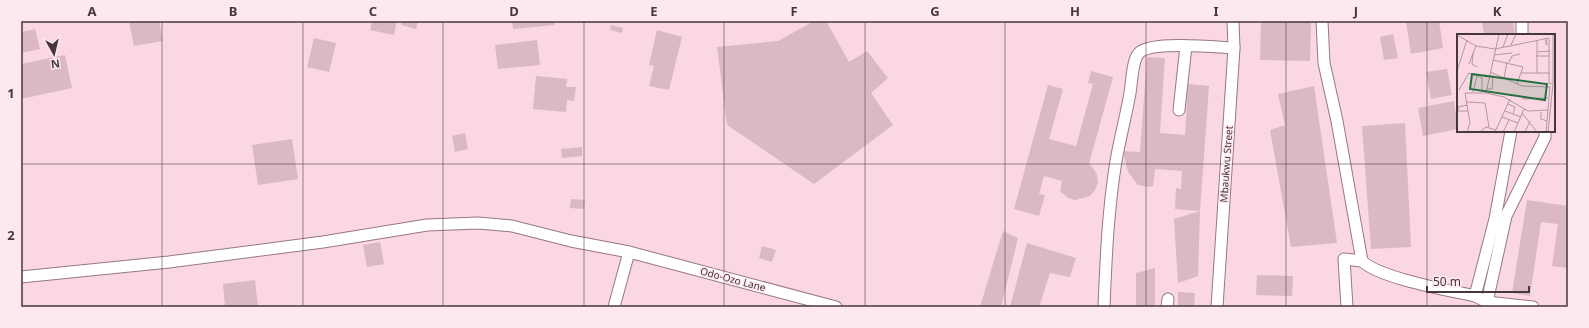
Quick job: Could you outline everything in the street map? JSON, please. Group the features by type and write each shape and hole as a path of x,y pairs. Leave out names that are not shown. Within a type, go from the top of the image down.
{"street":[{"name":"Mbaukwu Street","path":"1217,307 1234,48 1233,21"},
{"path":"1322,21 1324,63 1337,121 1362,261"},
{"path":"1522,21 1522,34"},
{"path":"1104,307 1107,232 1116,160 1135,60 1140,52 1148,48 1174,45 1234,48"},
{"path":"1179,110 1186,46"},
{"path":"1475,296 1495,219 1511,132"},
{"path":"1487,302 1506,216 1545,137 1544,132"},
{"name":"Odo-Ozo Lane","path":"21,277 169,262 324,242 427,225 471,223 512,226 570,241 629,252 836,307"},
{"path":"614,307 629,252"},
{"path":"1347,307 1344,259 1362,261 1376,271 1475,296 1487,302 1533,307"}],"building":[{"path":"129,21 159,21 163,41 134,46"},
{"path":"372,21 397,21 394,35 370,30"},
{"path":"402,21 418,21 416,29 401,25"},
{"path":"512,21 554,21 555,25 513,29"},
{"path":"814,21 826,21 849,62 867,51 888,78 871,93 893,125 814,184 727,125 717,47 778,41"},
{"path":"1261,21 1311,21 1310,61 1260,60"},
{"path":"1406,21 1439,21 1443,48 1411,54"},
{"path":"1482,21 1513,21 1515,34 1484,34"},
{"path":"611,25 623,28 622,33 610,30"},
{"path":"35,29 40,49 21,53 21,32"},
{"path":"657,30 682,37 669,90 649,86 654,66 649,65"},
{"path":"1393,34 1398,58 1384,60 1380,37"},
{"path":"314,38 336,43 329,72 307,67"},
{"path":"537,40 540,65 498,69 495,45"},
{"path":"65,55 72,88 21,99 21,64"},
{"path":"1147,57 1165,58 1160,133 1185,135 1188,84 1209,86 1200,211 1175,209 1176,188 1181,189 1182,171 1155,169 1153,186 1148,187 1138,185 1128,172 1123,151 1140,152"},
{"path":"1447,69 1452,95 1431,99 1426,72"},
{"path":"1091,71 1113,77 1089,164 1097,175 1098,183 1095,190 1090,196 1075,200 1068,198 1060,191 1062,181 1044,176 1039,194 1045,195 1039,216 1014,209 1048,85 1063,89 1049,139 1076,146 1093,84 1088,83"},
{"path":"536,76 567,79 566,87 576,87 574,101 567,100 566,112 533,109"},
{"path":"1314,86 1337,243 1291,247 1270,130 1285,125 1278,94"},
{"path":"1454,101 1457,129 1423,136 1418,108"},
{"path":"1405,123 1411,247 1371,249 1362,126"},
{"path":"465,133 468,149 455,152 452,136"},
{"path":"292,139 298,179 258,185 252,145"},
{"path":"582,147 582,156 562,158 561,149"},
{"path":"571,199 585,200 584,209 570,208"},
{"path":"1527,200 1568,206 1568,268 1552,266 1558,224 1541,222 1530,296 1512,293"},
{"path":"1200,211 1198,276 1178,283 1174,219"},
{"path":"1003,231 1018,238 1001,307 980,307"},
{"path":"380,242 384,264 367,267 363,245"},
{"path":"1027,243 1076,258 1070,277 1050,273 1039,307 1010,307"},
{"path":"762,246 776,250 772,262 759,258"},
{"path":"1155,268 1155,307 1136,307 1136,273"},
{"path":"1257,275 1293,276 1292,296 1256,295"},
{"path":"255,280 258,307 225,307 223,284"},
{"path":"1178,292 1195,293 1194,307 1178,307"},
{"path":"1255,305 1290,306 1290,307 1255,307"}]}
